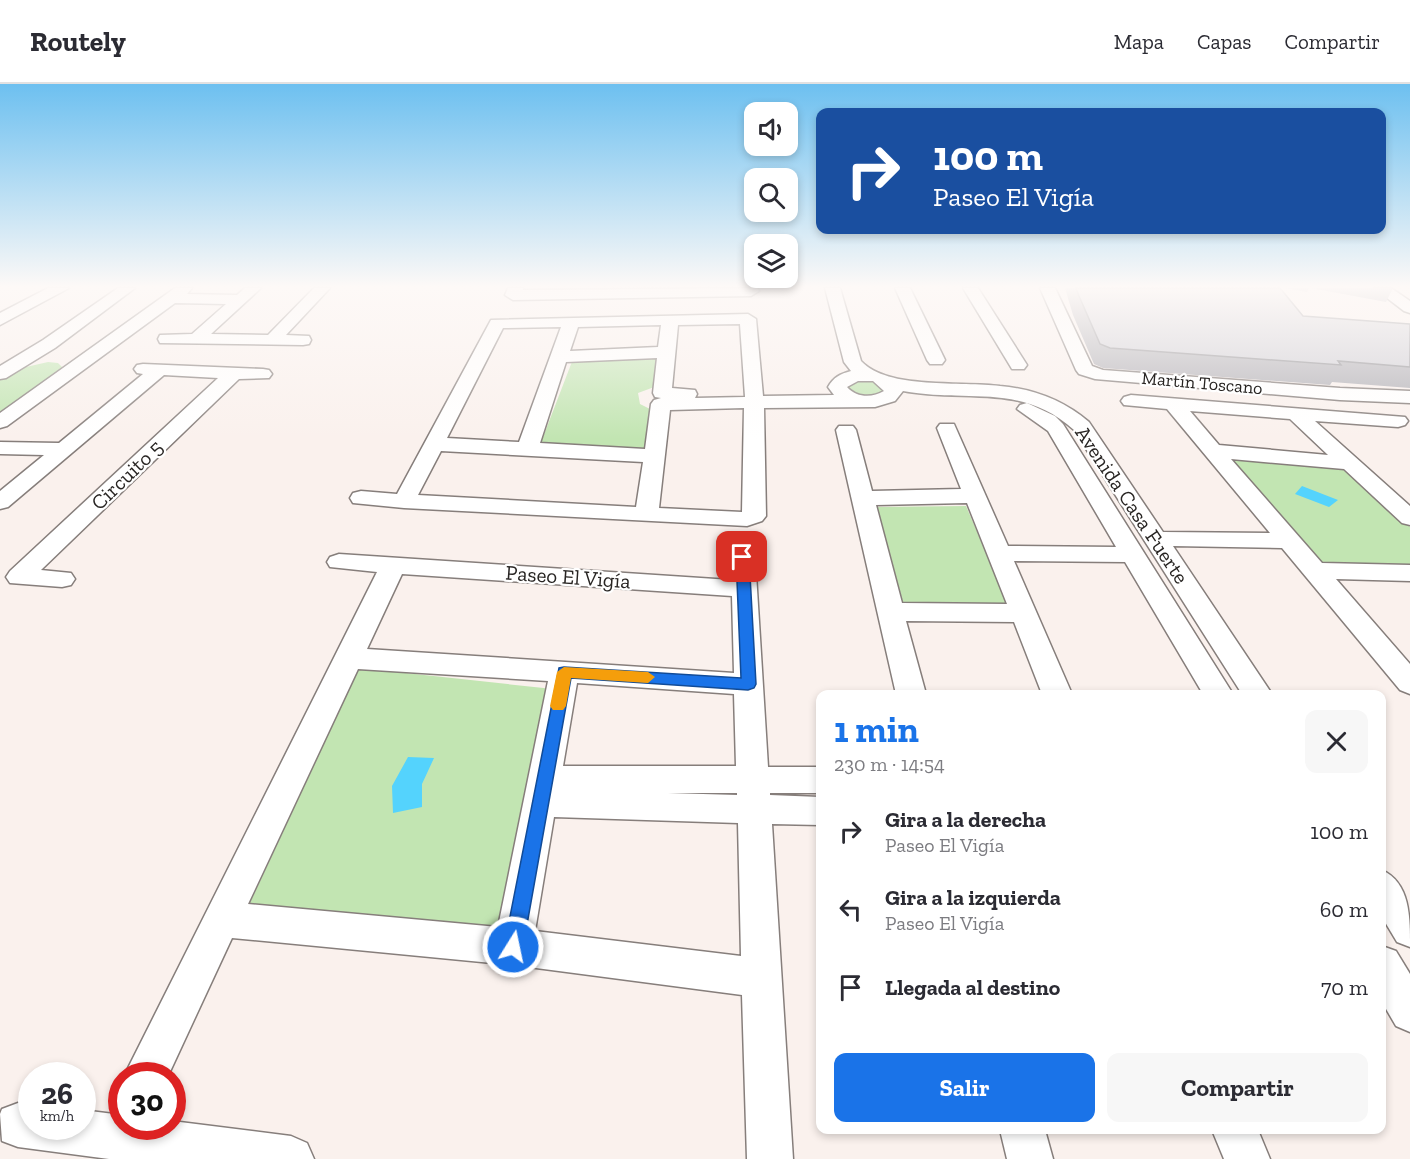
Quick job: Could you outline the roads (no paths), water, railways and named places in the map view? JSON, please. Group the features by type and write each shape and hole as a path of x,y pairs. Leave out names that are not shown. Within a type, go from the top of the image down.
{"street":[{"path":"6,371 57,338"},
{"path":"0,422 115,338"},
{"path":"404,501 490,338"},
{"path":"527,450 565,338"},
{"path":"668,338 662,393 753,399"},
{"path":"361,498 747,519 754,516 751,338"},
{"name":"Avenida Casa Fuerte","path":"846,338 853,362 880,386 987,400 1025,408 1048,420 1056,428 1216,690"},
{"path":"926,338 936,360"},
{"path":"1002,338 1018,364"},
{"name":"Martín Toscano","path":"1070,338 1084,370 1101,375 1340,394 1359,391 1410,396"},
{"path":"166,339 303,340"},
{"path":"49,344 60,352 71,352 107,344"},
{"path":"559,357 666,352"},
{"path":"6,371 42,361 61,360 67,363 67,374"},
{"path":"833,363 843,391"},
{"path":"132,369 263,374"},
{"path":"0,502 159,370"},
{"name":"Circuito 5","path":"10,577 234,372"},
{"path":"843,391 851,376 880,386"},
{"path":"647,514 661,404 753,399 880,386"},
{"name":"Avenida Casa Fuerte","path":"880,386 994,390 1044,402 1074,418 1116,478 1254,690"},
{"path":"1131,401 1295,414 1404,426"},
{"path":"1173,404 1316,571 1399,656 1410,682"},
{"path":"1382,408 1404,426"},
{"path":"1295,414 1410,518"},
{"path":"947,428 1055,690"},
{"path":"846,430 910,690"},
{"path":"435,444 654,456"},
{"path":"0,448 55,456"},
{"path":"1214,452 1350,463"},
{"path":"0,462 55,456"},
{"path":"1087,478 1116,478"},
{"path":"863,498 975,496"},
{"path":"1152,534 1285,536"},
{"path":"1152,534 1230,549 1285,536"},
{"path":"995,545 1128,546"},
{"name":"Paseo El Vigía","path":"339,562 393,566 743,573 770,1159"},
{"path":"152,1062 393,566"},
{"path":"1316,571 1410,573"},
{"name":"Circuito 5","path":"10,577 62,579"},
{"path":"891,612 1023,613"},
{"path":"348,658 748,684"},
{"path":"513,947 564,672"},
{"path":"542,791 753,794 816,781"},
{"path":"753,794 816,810"},
{"path":"1386,892 1410,929"},
{"path":"221,919 513,947 762,978"},
{"path":"1386,972 1410,1012"},
{"path":"1024,1134 1030,1159"},
{"path":"1237,1134 1247,1159"},
{"path":"178,1140 291,1159"}],"water":[{"path":"1302,486 1338,500 1329,507 1295,494"},
{"path":"408,757 434,758 422,784 422,807 393,813 392,786"}]}
